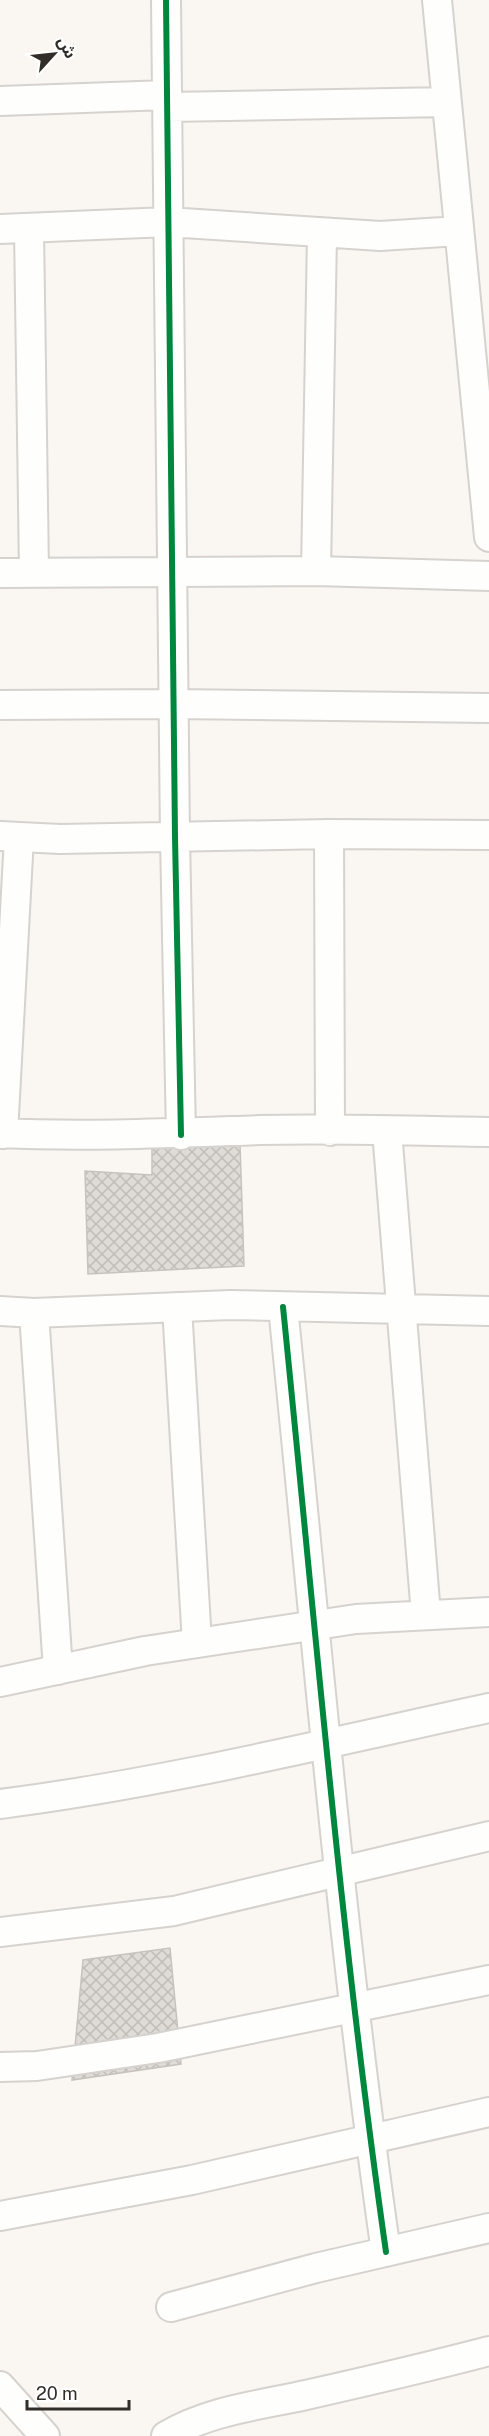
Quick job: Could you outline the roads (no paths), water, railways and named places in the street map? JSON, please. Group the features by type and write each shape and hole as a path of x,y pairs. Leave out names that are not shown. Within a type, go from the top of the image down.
{"street":[{"path":"166,0 175,837 181,1135"},
{"path":"437,0 489,537"},
{"path":"0,101 447,102"},
{"path":"0,229 168,222 322,234 380,236 459,231"},
{"path":"29,229 34,572"},
{"path":"316,572 322,234"},
{"path":"0,573 316,572 489,576"},
{"path":"0,705 174,704 489,708"},
{"path":"329,834 330,1131"},
{"path":"489,835 329,834 60,839 9,836 2,1133 65,1136 181,1135 261,1130 489,1132"},
{"path":"387,1131 426,1615"},
{"path":"0,1311 34,1313 177,1307 283,1307 489,1311"},
{"path":"177,1307 197,1643"},
{"path":"283,1307 340,1872 370,2140 386,2252"},
{"path":"34,1313 58,1670"},
{"path":"0,1682 145,1651 356,1619 489,1612"},
{"path":"0,1804 216,1769 489,1708"},
{"path":"0,1932 174,1911 489,1836"},
{"path":"0,2067 37,2066 158,2048 489,1980"},
{"path":"0,2216 192,2180 489,2112"},
{"path":"171,2307 316,2268 489,2229"},
{"path":"166,2436 182,2427 241,2409 414,2371 489,2351"},
{"path":"0,2386 45,2436"}]}
